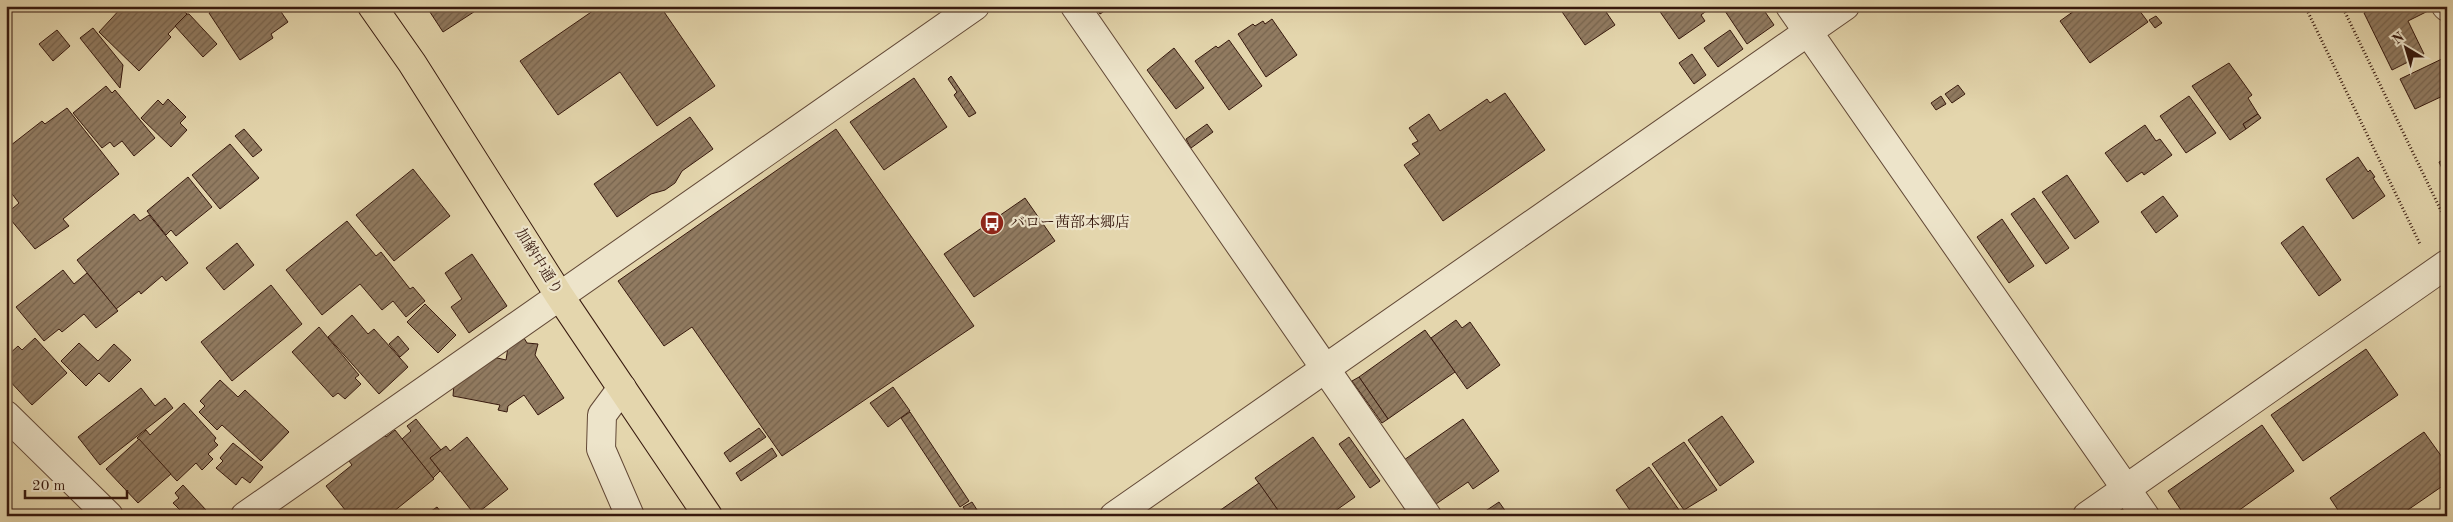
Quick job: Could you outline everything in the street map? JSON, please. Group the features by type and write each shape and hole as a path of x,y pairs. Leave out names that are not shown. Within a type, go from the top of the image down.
{"highway":[{"name":"加納中通り","path":"372,6 412,63 559,295 708,516"}],"street":[{"path":"245,516 975,6"},
{"path":"1075,6 1427,516"},
{"path":"1790,6 2145,516"},
{"path":"1114,516 1845,6"},
{"path":"2087,516 2441,268"},
{"path":"622,388 602,415 601,449 630,516"},
{"path":"6,415 109,516"}],"path":[{"path":"2305,6 2441,268"},
{"path":"2342,6 2447,223"}],"building":[{"path":"123,6 178,6 187,14 168,34 171,37 139,71 99,32"},
{"path":"219,6 277,6 288,22 271,34 273,38 240,60 209,13"},
{"path":"426,6 483,6 443,32"},
{"path":"600,6 660,6 715,86 657,126 620,72 558,115 520,61"},
{"path":"1095,6 1112,6 1100,14"},
{"path":"1558,6 1602,6 1615,25 1585,45"},
{"path":"1656,6 1713,6 1701,15 1705,21 1679,39"},
{"path":"1732,6 1761,6 1774,25 1747,44 1725,11"},
{"path":"2081,6 2136,6 2148,22 2090,63 2060,21"},
{"path":"2377,6 2431,6 2432,9 2408,21 2424,54 2392,70 2364,13"},
{"path":"187,14 217,44 203,57 175,26"},
{"path":"2156,16 2162,23 2155,28 2149,20"},
{"path":"1272,19 1297,55 1266,77 1238,34 1253,24 1255,26 1263,21 1265,24"},
{"path":"93,28 123,65 120,88 80,38"},
{"path":"57,30 70,46 53,61 39,44"},
{"path":"1730,30 1743,49 1718,67 1704,48"},
{"path":"1229,40 1262,86 1229,110 1195,61 1216,46 1218,48"},
{"path":"1174,48 1204,88 1176,109 1147,70"},
{"path":"1692,54 1706,75 1694,84 1679,63"},
{"path":"2446,57 2447,94 2415,109 2400,79"},
{"path":"2229,63 2252,95 2248,98 2258,114 2243,124 2246,129 2230,140 2192,86"},
{"path":"951,76 976,113 969,117 954,95 957,92 948,79"},
{"path":"914,78 947,127 884,170 850,122"},
{"path":"1958,85 1965,94 1952,103 1945,94"},
{"path":"106,86 112,93 115,90 155,138 134,156 122,141 114,147 110,142 102,148 73,113"},
{"path":"1505,93 1545,150 1443,221 1404,165 1420,154 1412,144 1418,141 1409,128 1429,114 1440,131 1487,99 1490,103"},
{"path":"1941,96 1946,104 1936,110 1931,103"},
{"path":"2189,96 2216,133 2186,153 2160,116"},
{"path":"168,99 186,117 180,123 187,130 171,147 141,118 158,100 163,105"},
{"path":"67,108 119,174 63,219 69,226 35,249 6,214 19,203 6,186 6,149 42,121 45,124"},
{"path":"2258,114 2261,118 2246,129 2243,124"},
{"path":"690,117 713,149 682,171 675,183 665,190 651,194 617,217 594,184"},
{"path":"1207,124 1213,132 1191,148 1186,139"},
{"path":"2145,125 2156,141 2160,139 2172,155 2144,175 2142,172 2127,182 2105,153"},
{"path":"244,129 262,150 253,157 235,136"},
{"path":"836,129 974,326 782,456 692,327 664,346 618,281"},
{"path":"230,144 259,178 220,209 192,175"},
{"path":"2358,157 2368,172 2370,170 2375,177 2373,178 2385,196 2353,219 2326,179"},
{"path":"2447,158 2447,179 2439,162"},
{"path":"413,169 450,216 394,261 356,215"},
{"path":"2067,175 2099,222 2075,239 2042,192"},
{"path":"188,177 212,207 176,236 171,230 166,235 147,211"},
{"path":"2163,196 2178,216 2156,233 2141,212"},
{"path":"1025,198 1055,241 974,297 944,254"},
{"path":"2034,198 2069,248 2046,264 2011,214"},
{"path":"134,214 140,221 149,215 188,263 166,281 162,276 141,294 139,291 116,309 77,260"},
{"path":"2002,219 2034,266 2009,283 1977,237"},
{"path":"347,221 376,256 381,252 410,289 413,287 425,301 406,317 393,301 382,310 360,284 322,315 286,270"},
{"path":"2303,226 2341,280 2319,296 2281,243"},
{"path":"237,243 254,265 224,290 206,268"},
{"path":"472,254 507,306 469,333 451,307 462,299 445,273"},
{"path":"63,270 74,284 87,273 118,311 96,328 84,314 62,332 59,329 44,341 16,307"},
{"path":"271,285 302,324 232,381 201,342"},
{"path":"425,304 456,335 438,353 407,322"},
{"path":"352,315 368,334 374,329 408,367 379,394 328,337"},
{"path":"1456,320 1462,328 1470,322 1500,365 1467,389 1431,338"},
{"path":"319,327 359,375 355,378 361,384 345,399 338,393 333,397 292,352"},
{"path":"1425,330 1455,372 1388,419 1359,377"},
{"path":"398,336 409,349 400,357 389,344"},
{"path":"35,338 67,373 32,405 6,377 6,364 11,360 7,356 18,346 22,350"},
{"path":"524,338 527,343 538,344 535,355 564,398 538,415 524,395 508,406 507,412 498,410 500,405 453,396 454,384 462,378 463,381 493,357 506,360 508,347"},
{"path":"79,343 98,361 114,344 131,360 109,382 99,373 86,386 61,361"},
{"path":"2366,349 2398,395 2303,461 2271,415"},
{"path":"1359,377 1388,419 1382,423 1352,381"},
{"path":"220,380 238,397 245,390 289,432 261,461 222,425 217,430 199,412 205,406 200,401"},
{"path":"893,387 910,411 888,427 870,403"},
{"path":"141,388 155,406 165,398 173,408 100,465 78,437"},
{"path":"184,403 216,438 214,441 218,445 208,454 213,459 202,470 196,463 177,481 137,438 146,430 150,435"},
{"path":"910,412 969,501 960,507 901,418"},
{"path":"1722,416 1754,462 1720,486 1688,440"},
{"path":"416,419 441,450 430,458 440,471 433,478 402,439 411,431 407,426"},
{"path":"1463,419 1499,471 1473,489 1468,482 1436,504 1404,460"},
{"path":"2262,425 2294,471 2231,516 2185,516 2168,491"},
{"path":"759,428 766,437 730,462 724,453"},
{"path":"395,430 434,479 388,516 350,516 326,486 352,465 349,461 383,433 386,437"},
{"path":"2424,432 2447,464 2447,483 2399,516 2342,516 2330,498"},
{"path":"467,437 508,489 475,515 430,458 446,446 450,451"},
{"path":"1313,437 1355,497 1328,516 1282,516 1255,478"},
{"path":"1349,437 1380,481 1370,488 1339,444"},
{"path":"139,439 171,474 138,503 106,469"},
{"path":"1684,442 1717,490 1684,510 1652,464"},
{"path":"233,443 263,467 250,483 242,477 236,485 216,468 223,461 220,458"},
{"path":"772,448 777,456 741,481 736,473"},
{"path":"1649,467 1679,510 1670,516 1634,516 1616,490"},
{"path":"1259,483 1282,516 1212,516"},
{"path":"183,485 206,510 200,516 186,516 173,503 179,498 175,493"},
{"path":"972,502 981,516 969,516 963,507"},
{"path":"1499,502 1509,516 1478,516"},
{"path":"437,507 444,516 424,516"}],"place":[{"name":"バロー茜部本郷店","path":"992,223"}]}
